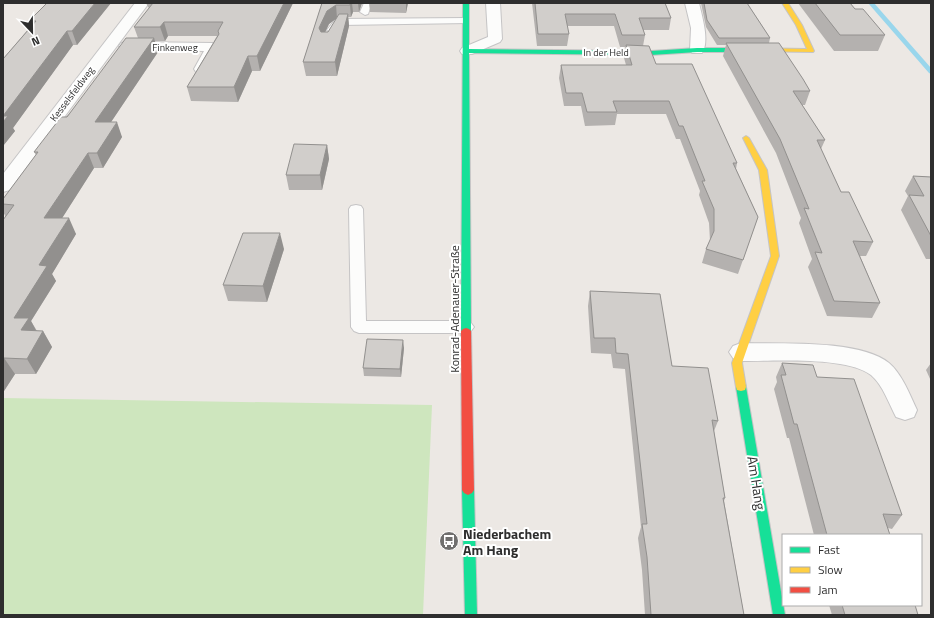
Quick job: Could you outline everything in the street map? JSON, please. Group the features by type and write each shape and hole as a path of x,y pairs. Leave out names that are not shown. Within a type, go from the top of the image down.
{"street":[{"name":"Kesselsfeldweg","path":"3,186 142,3"},
{"name":"Konrad-Adenauer-Straße","path":"466,3 466,430 471,615"},
{"path":"467,51 495,39 493,3"},
{"path":"692,3 698,28 697,50"},
{"name":"In der Held","path":"467,51 651,53 697,50 811,51 799,25 785,3"},
{"name":"Finkenweg","path":"109,46 214,47 201,70"},
{"name":"Am Hang","path":"746,138 763,170 774,256 737,363 779,615"},
{"path":"741,352 844,355 862,359 879,368 889,380 905,410"}],"lane":[{"path":"365,12 368,3"},
{"path":"327,42 333,28 338,22 466,20"},
{"path":"356,209 359,327 466,327"}],"green space":[{"path":"3,398 432,405 423,615 3,615"}],"building":[{"path":"47,3 95,3 72,31 67,31 3,116 3,59 36,21 29,21"},
{"path":"153,3 284,3 257,56 248,56 234,87 187,87 219,34 218,31 223,22 164,22 160,27 134,27"},
{"path":"322,3 350,3 350,5 336,5 327,11 319,28 321,32 328,32 339,14 348,14 335,62 303,62"},
{"path":"535,3 665,3 671,18 639,18 645,35 622,35 615,14 565,14 569,34 538,34"},
{"path":"704,3 747,3 770,38 719,38 707,20"},
{"path":"815,3 850,3 855,9 863,9 885,35 840,35"},
{"path":"126,38 154,38 95,122 117,122 97,153 88,153 44,218 69,218 39,265 47,266 14,318 29,318 21,330 43,331 27,359 4,358 3,360 3,220 14,205 3,204 3,199 38,152 34,152 61,117 67,117"},
{"path":"726,43 779,43 803,79 810,91 793,91 825,140 817,140 841,192 849,192 873,242 853,241 880,303 834,301 815,252 822,253 804,208 809,209 780,139"},
{"path":"626,45 649,46 656,64 692,64 737,163 733,163 758,217 743,260 706,249 714,231 714,209 702,181 705,181 683,126 679,126 669,101 613,101 617,112 587,112 582,93 566,93 561,65 632,65"},
{"path":"3,116 8,116 3,122"},
{"path":"294,144 327,145 320,175 286,175"},
{"path":"913,176 931,177 931,236 909,195 924,196"},
{"path":"243,233 280,233 263,286 223,285"},
{"path":"590,291 660,294 672,366 708,368 718,421 712,420 725,498 723,498 744,615 651,615 647,557 642,524 647,524 628,354 616,353 615,338 594,338"},
{"path":"367,339 403,340 400,369 363,368"},
{"path":"782,363 813,365 817,377 854,379 902,515 883,514 890,534 827,534 797,424 794,424 781,375 786,375"},
{"path":"842,606 915,606 918,615 845,615"}],"waterway":[{"path":"871,3 931,72"}],"traffic: fast":[{"path":"466,3 466,331"},
{"path":"467,51 651,53 697,50 746,50"},
{"path":"741,387 779,615"},
{"path":"468,490 471,615"}],"traffic: slow":[{"path":"746,50 811,51 799,25 785,3"},
{"path":"741,387 737,363 775,256 763,170 746,138"}],"traffic: jam":[{"path":"466,331 468,490"}],"place":[{"name":"Niederbachem Am Hang","path":"449,541"}]}
